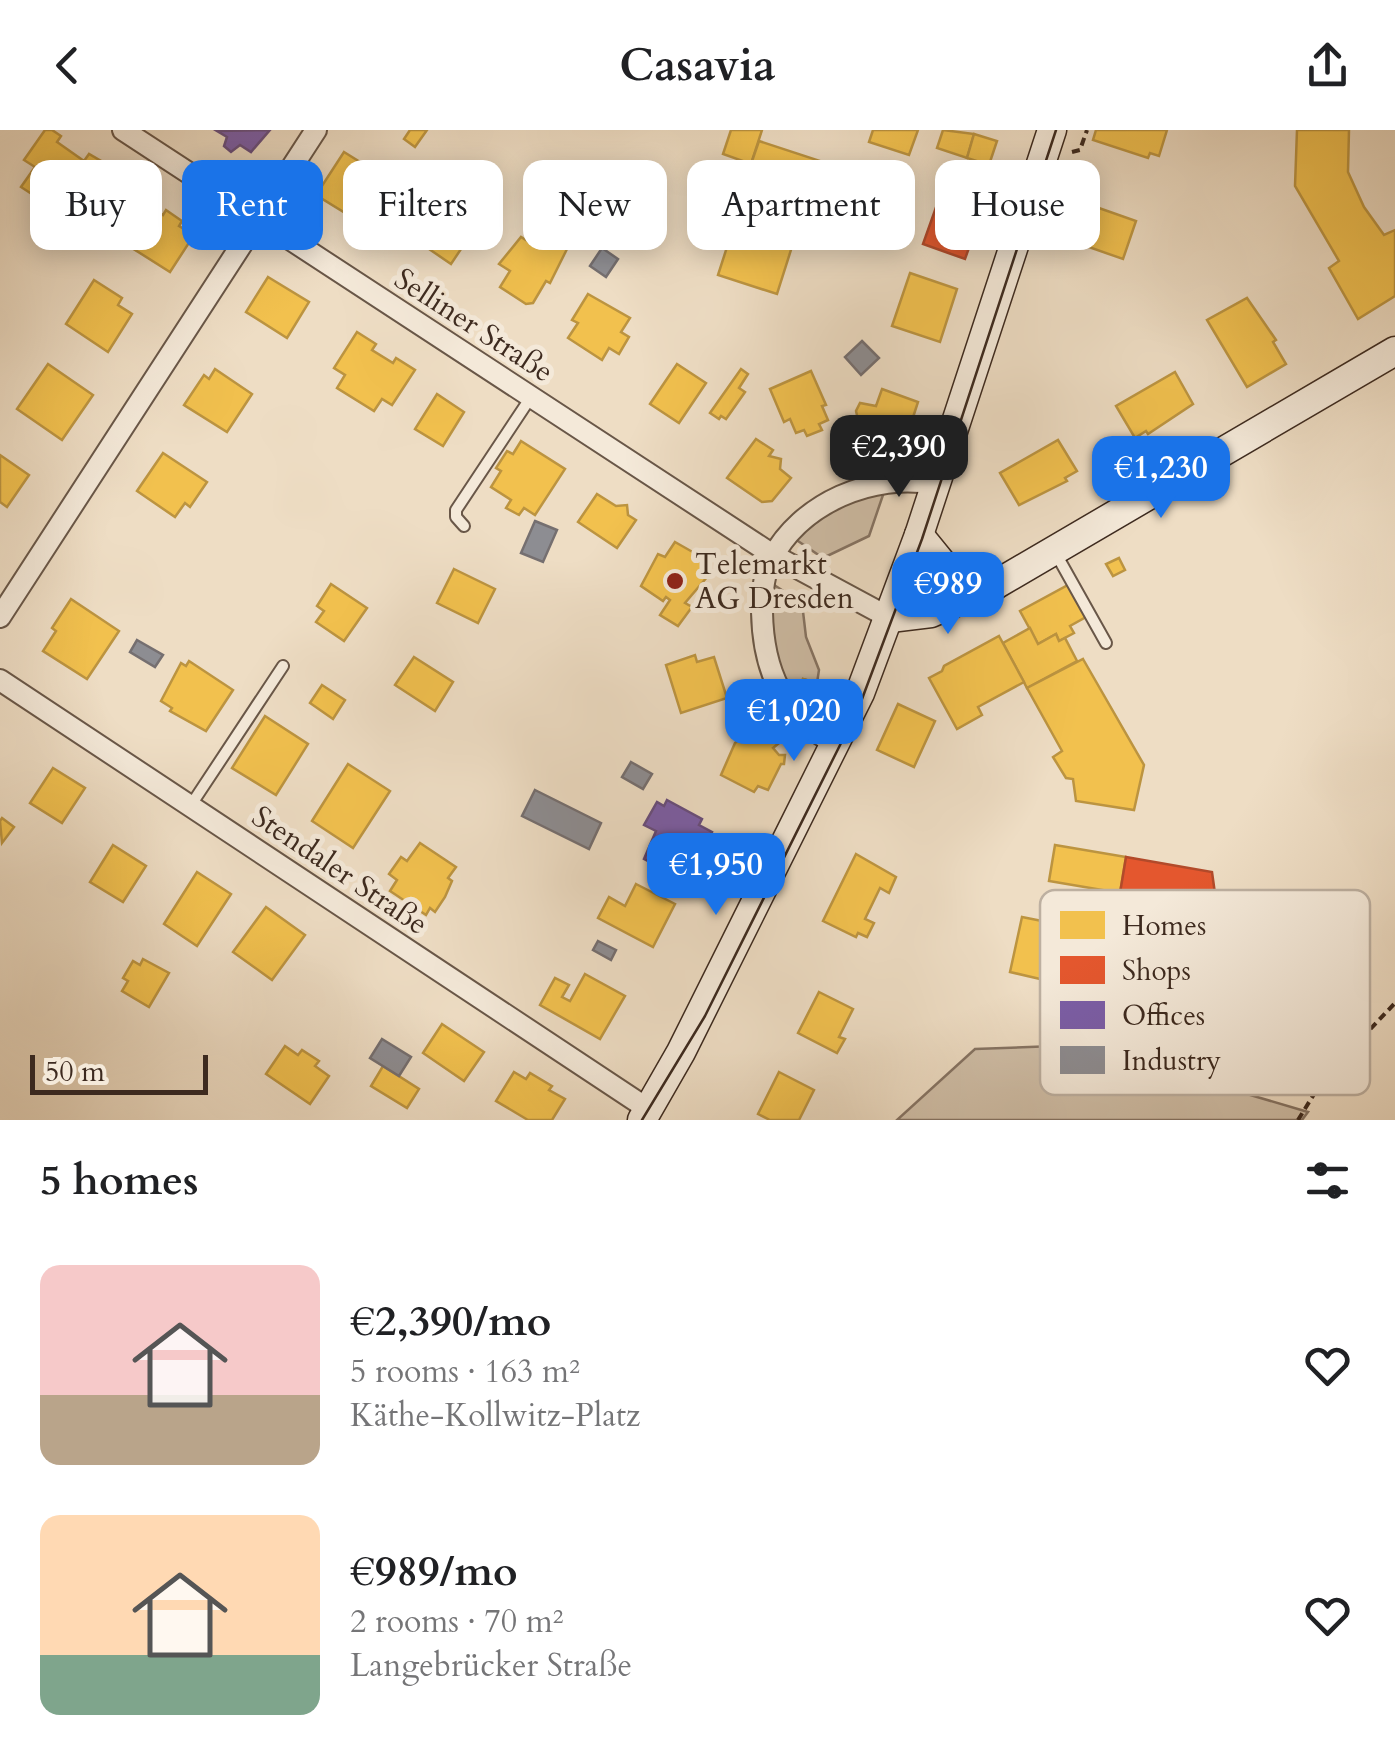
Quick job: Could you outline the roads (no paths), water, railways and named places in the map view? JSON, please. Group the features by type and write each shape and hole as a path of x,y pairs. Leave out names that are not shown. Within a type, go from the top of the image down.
{"main road":[{"path":"645,1115 681,1052 836,744 890,618 1052,130"},
{"path":"890,618 931,613 995,586 1395,351"},
{"path":"918,535 945,566 995,586"}],"street":[{"name":"Selliner Straße","path":"123,130 182,169"},
{"path":"297,160 316,130"},
{"path":"0,617 240,250"},
{"name":"Selliner Straße","path":"306,250 780,559"},
{"path":"836,744 794,714 771,674 762,605 768,564 780,559 798,523 840,496 880,485 919,481 934,484"},
{"path":"780,559 890,618"},
{"name":"Stendaler Straße","path":"0,680 645,1115"}],"lane":[{"path":"464,526 459,524 456,510 531,398"},
{"path":"1055,552 1106,643"},
{"path":"190,806 283,666"}],"tram line":[{"path":"642,1120 705,1016 859,707 922,539 1056,130"}],"place":[{"name":"Telemarkt AG Dresden","path":"675,581"}]}
